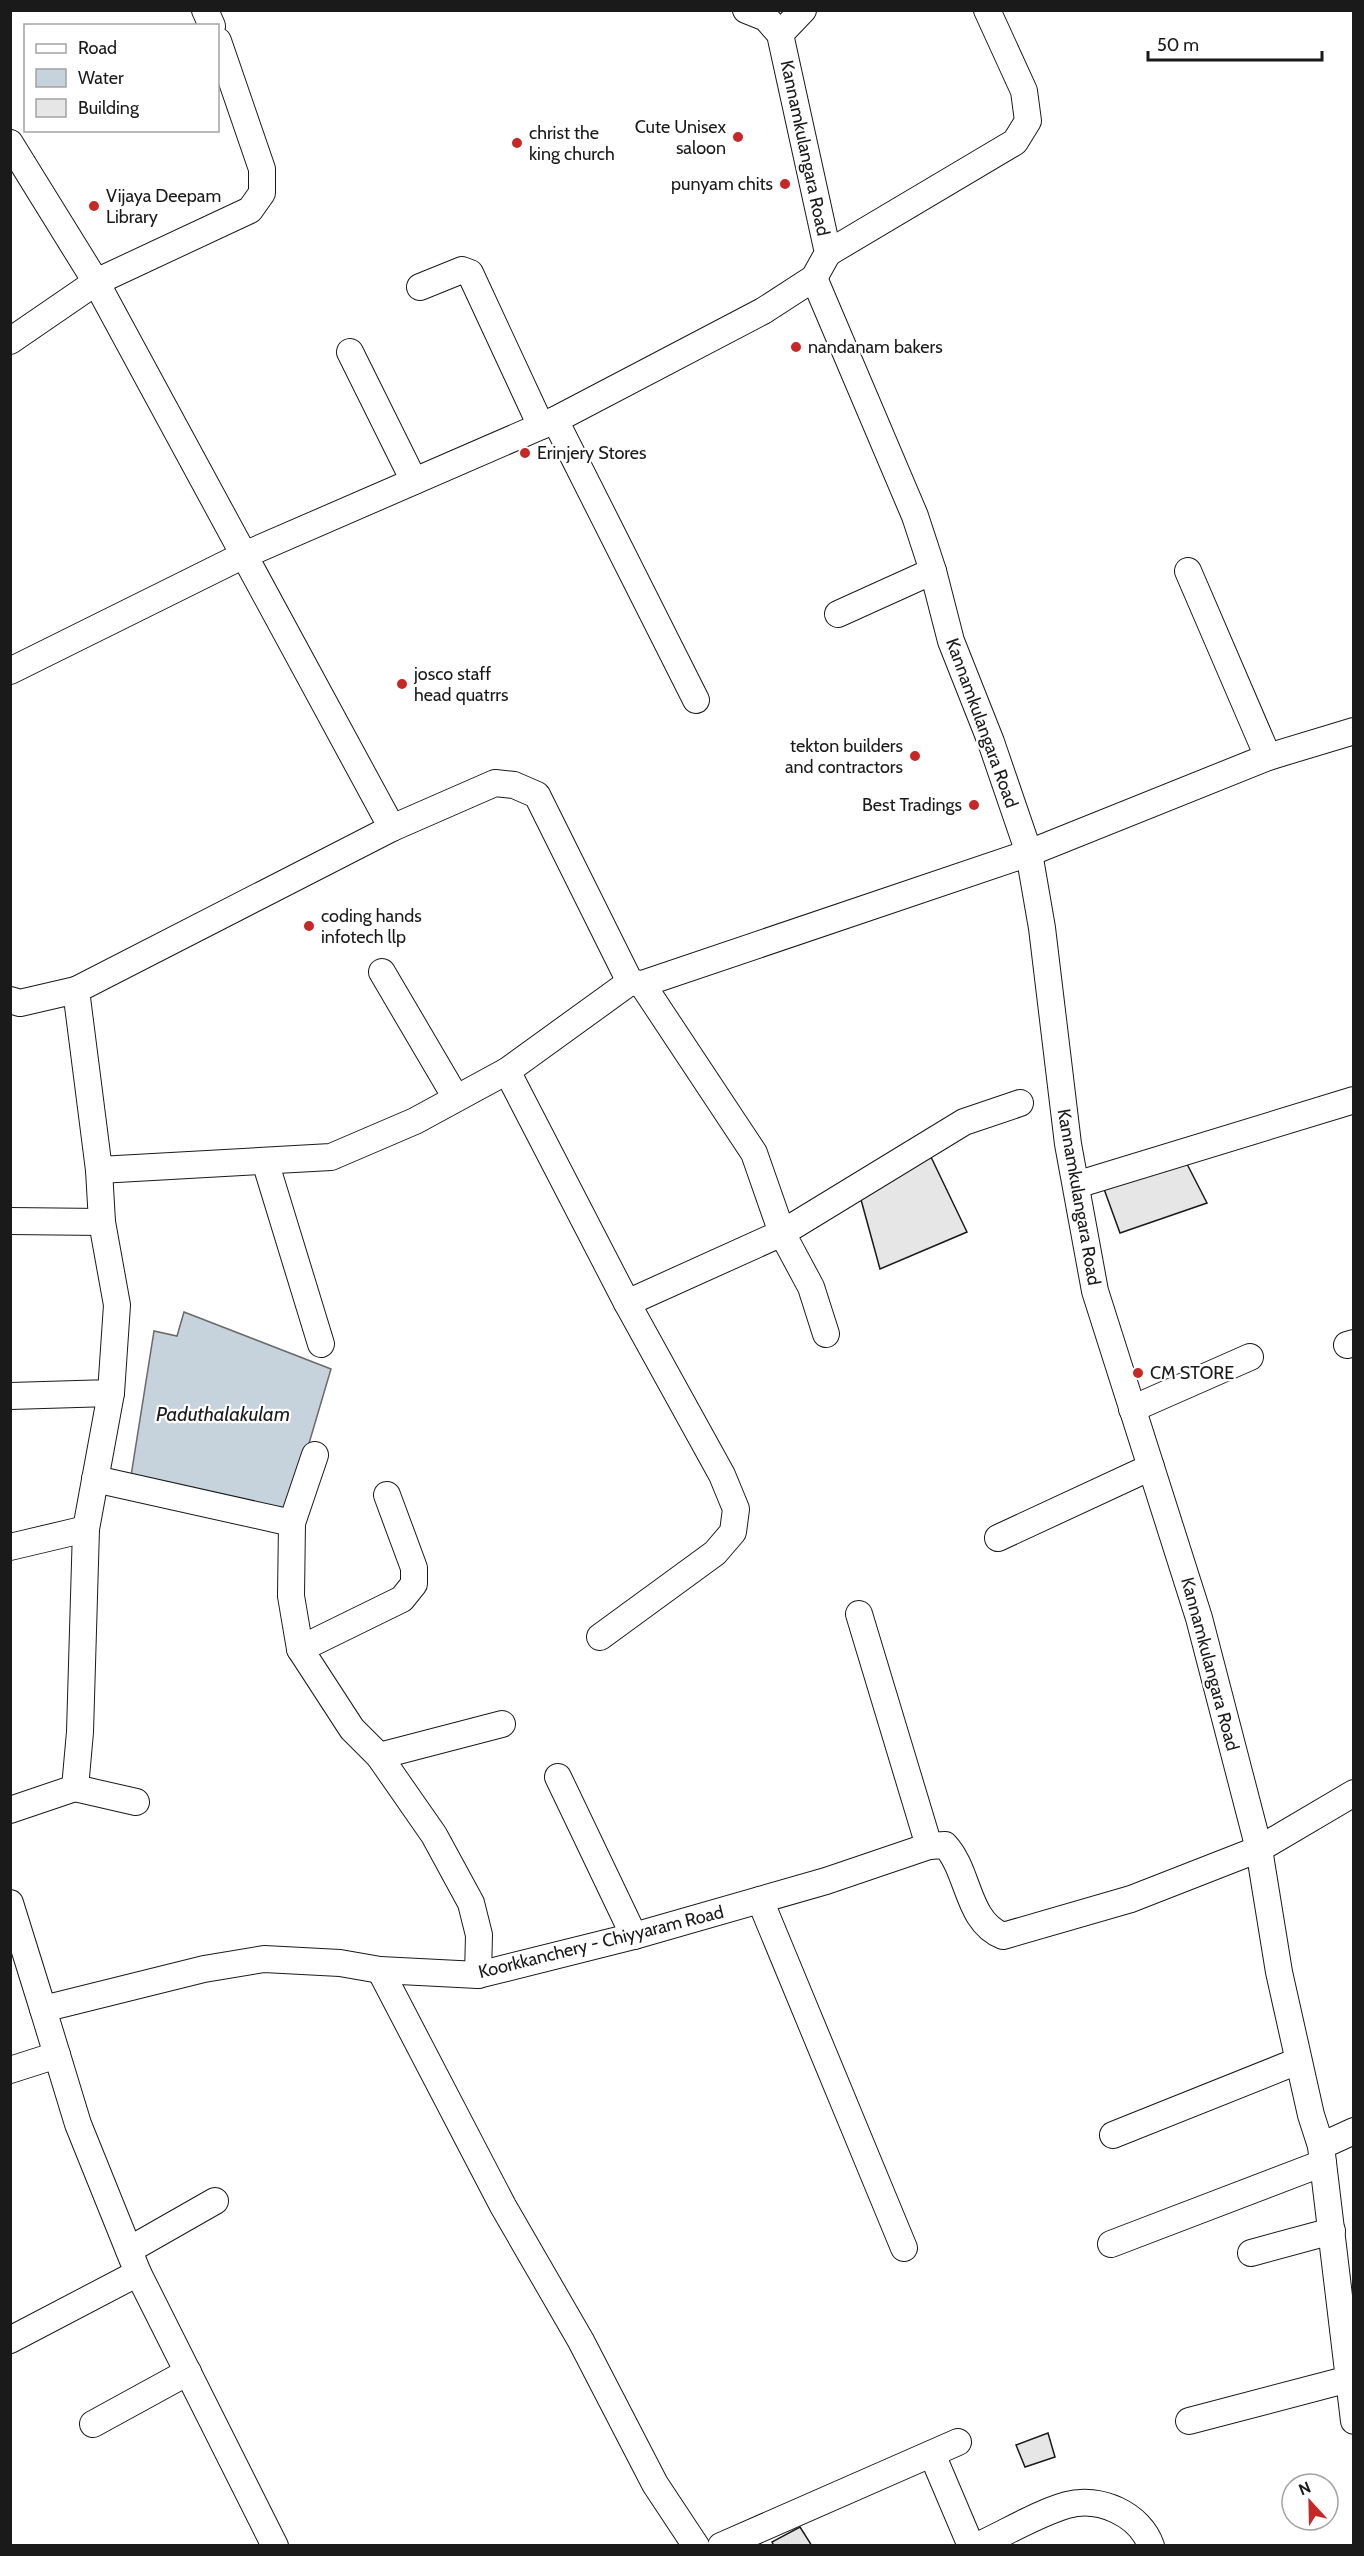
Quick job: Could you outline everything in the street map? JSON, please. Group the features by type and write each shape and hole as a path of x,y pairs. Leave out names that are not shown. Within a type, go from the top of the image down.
{"street":[{"path":"205,10 211,24"},
{"path":"764,18 803,10"},
{"path":"828,253 1016,142 1028,121 1024,92 987,10"},
{"name":"Kannamkulangara Road","path":"764,18 828,253 814,278 915,516 933,571 951,641 991,742 1029,853 1042,928 1068,1144 1095,1291 1199,1618 1259,1849 1279,1972 1298,2061 1322,2155 1332,2231 1347,2291 1349,2379 1353,2417"},
{"path":"10,340 96,282 250,210 262,193 261,169 219,44"},
{"path":"10,143 96,282 242,556 392,828"},
{"path":"420,287 462,270 470,273 696,700"},
{"path":"10,671 242,556 548,423 763,311 814,278"},
{"path":"350,352 414,481"},
{"path":"838,614 933,571"},
{"path":"1188,571 1268,757"},
{"path":"99,1170 331,1157 378,1138 507,1071 636,983 1029,853 1268,757 1353,731"},
{"path":"10,1000 20,1003 76,990 392,828 495,783 514,784 537,795 636,983 754,1153 782,1233 811,1287 826,1334"},
{"path":"382,972 456,1098"},
{"path":"75,1788 81,1720 86,1529 111,1394 117,1305 102,1222 99,1170 76,990"},
{"path":"507,1071 627,1302 722,1475 736,1509 733,1532 715,1554 600,1637"},
{"path":"1076,1185 1353,1100"},
{"path":"627,1302 782,1233 964,1122 1020,1103"},
{"path":"265,1161 321,1344"},
{"path":"10,1221 102,1222"},
{"path":"1132,1409 1250,1357"},
{"path":"10,1396 111,1394"},
{"path":"315,1455 292,1523 291,1596 300,1649 352,1729 379,1756 434,1835 471,1904 478,1935 478,1976"},
{"path":"998,1538 1152,1467"},
{"path":"95,1479 292,1523"},
{"path":"300,1649 402,1599 414,1584 414,1568 387,1495"},
{"path":"10,1547 86,1529"},
{"path":"860,1614 929,1846 945,1845 954,1855 981,1921 991,1931 1003,1936 1131,1899 1259,1849 1353,1793"},
{"path":"379,1756 502,1724"},
{"path":"558,1777 634,1936"},
{"path":"10,1810 75,1788 136,1802"},
{"name":"Koorkkanchery - Chiyyaram Road","path":"43,2009 204,1969 264,1959 340,1963 380,1970 478,1976 634,1936 826,1881 929,1846"},
{"path":"760,1900 904,2248"},
{"path":"10,1903 78,2124 133,2261 275,2546"},
{"path":"380,1970 503,2206 580,2341 655,2484 696,2546"},
{"path":"10,2070 57,2055"},
{"path":"1113,2135 1298,2061"},
{"path":"1111,2244 1322,2155 1353,2131"},
{"path":"10,2340 133,2261 215,2201"},
{"path":"1251,2253 1332,2231"},
{"path":"93,2424 188,2372"},
{"path":"1189,2421 1349,2379"},
{"path":"722,2546 958,2442"},
{"path":"932,2454 970,2546"},
{"path":"977,2546 1068,2505 1098,2504 1128,2514 1148,2537 1151,2546"}],"water":[{"name":"Paduthalakulam","path":"184,1312 331,1369 289,1511 131,1476 154,1331 177,1336"}],"building":[{"path":"930,1155 967,1232 880,1269 860,1196"},
{"path":"1187,1164 1207,1203 1120,1233 1104,1189"},
{"path":"1048,2433 1055,2457 1025,2467 1016,2445"},
{"path":"800,2527 812,2546 774,2546 772,2542"}],"place":[{"name":"Cute Unisex saloon","path":"738,137"},
{"name":"christ the king church","path":"517,143"},
{"name":"punyam chits","path":"785,184"},
{"name":"Vijaya Deepam Library","path":"94,206"},
{"name":"nandanam bakers","path":"796,347"},
{"name":"Erinjery Stores","path":"525,453"},
{"name":"josco staff head quatrrs","path":"402,684"},
{"name":"tekton builders and contractors","path":"915,756"},
{"name":"Best Tradings","path":"974,805"},
{"name":"coding hands infotech llp","path":"309,926"},
{"name":"CM STORE","path":"1138,1373"}]}
